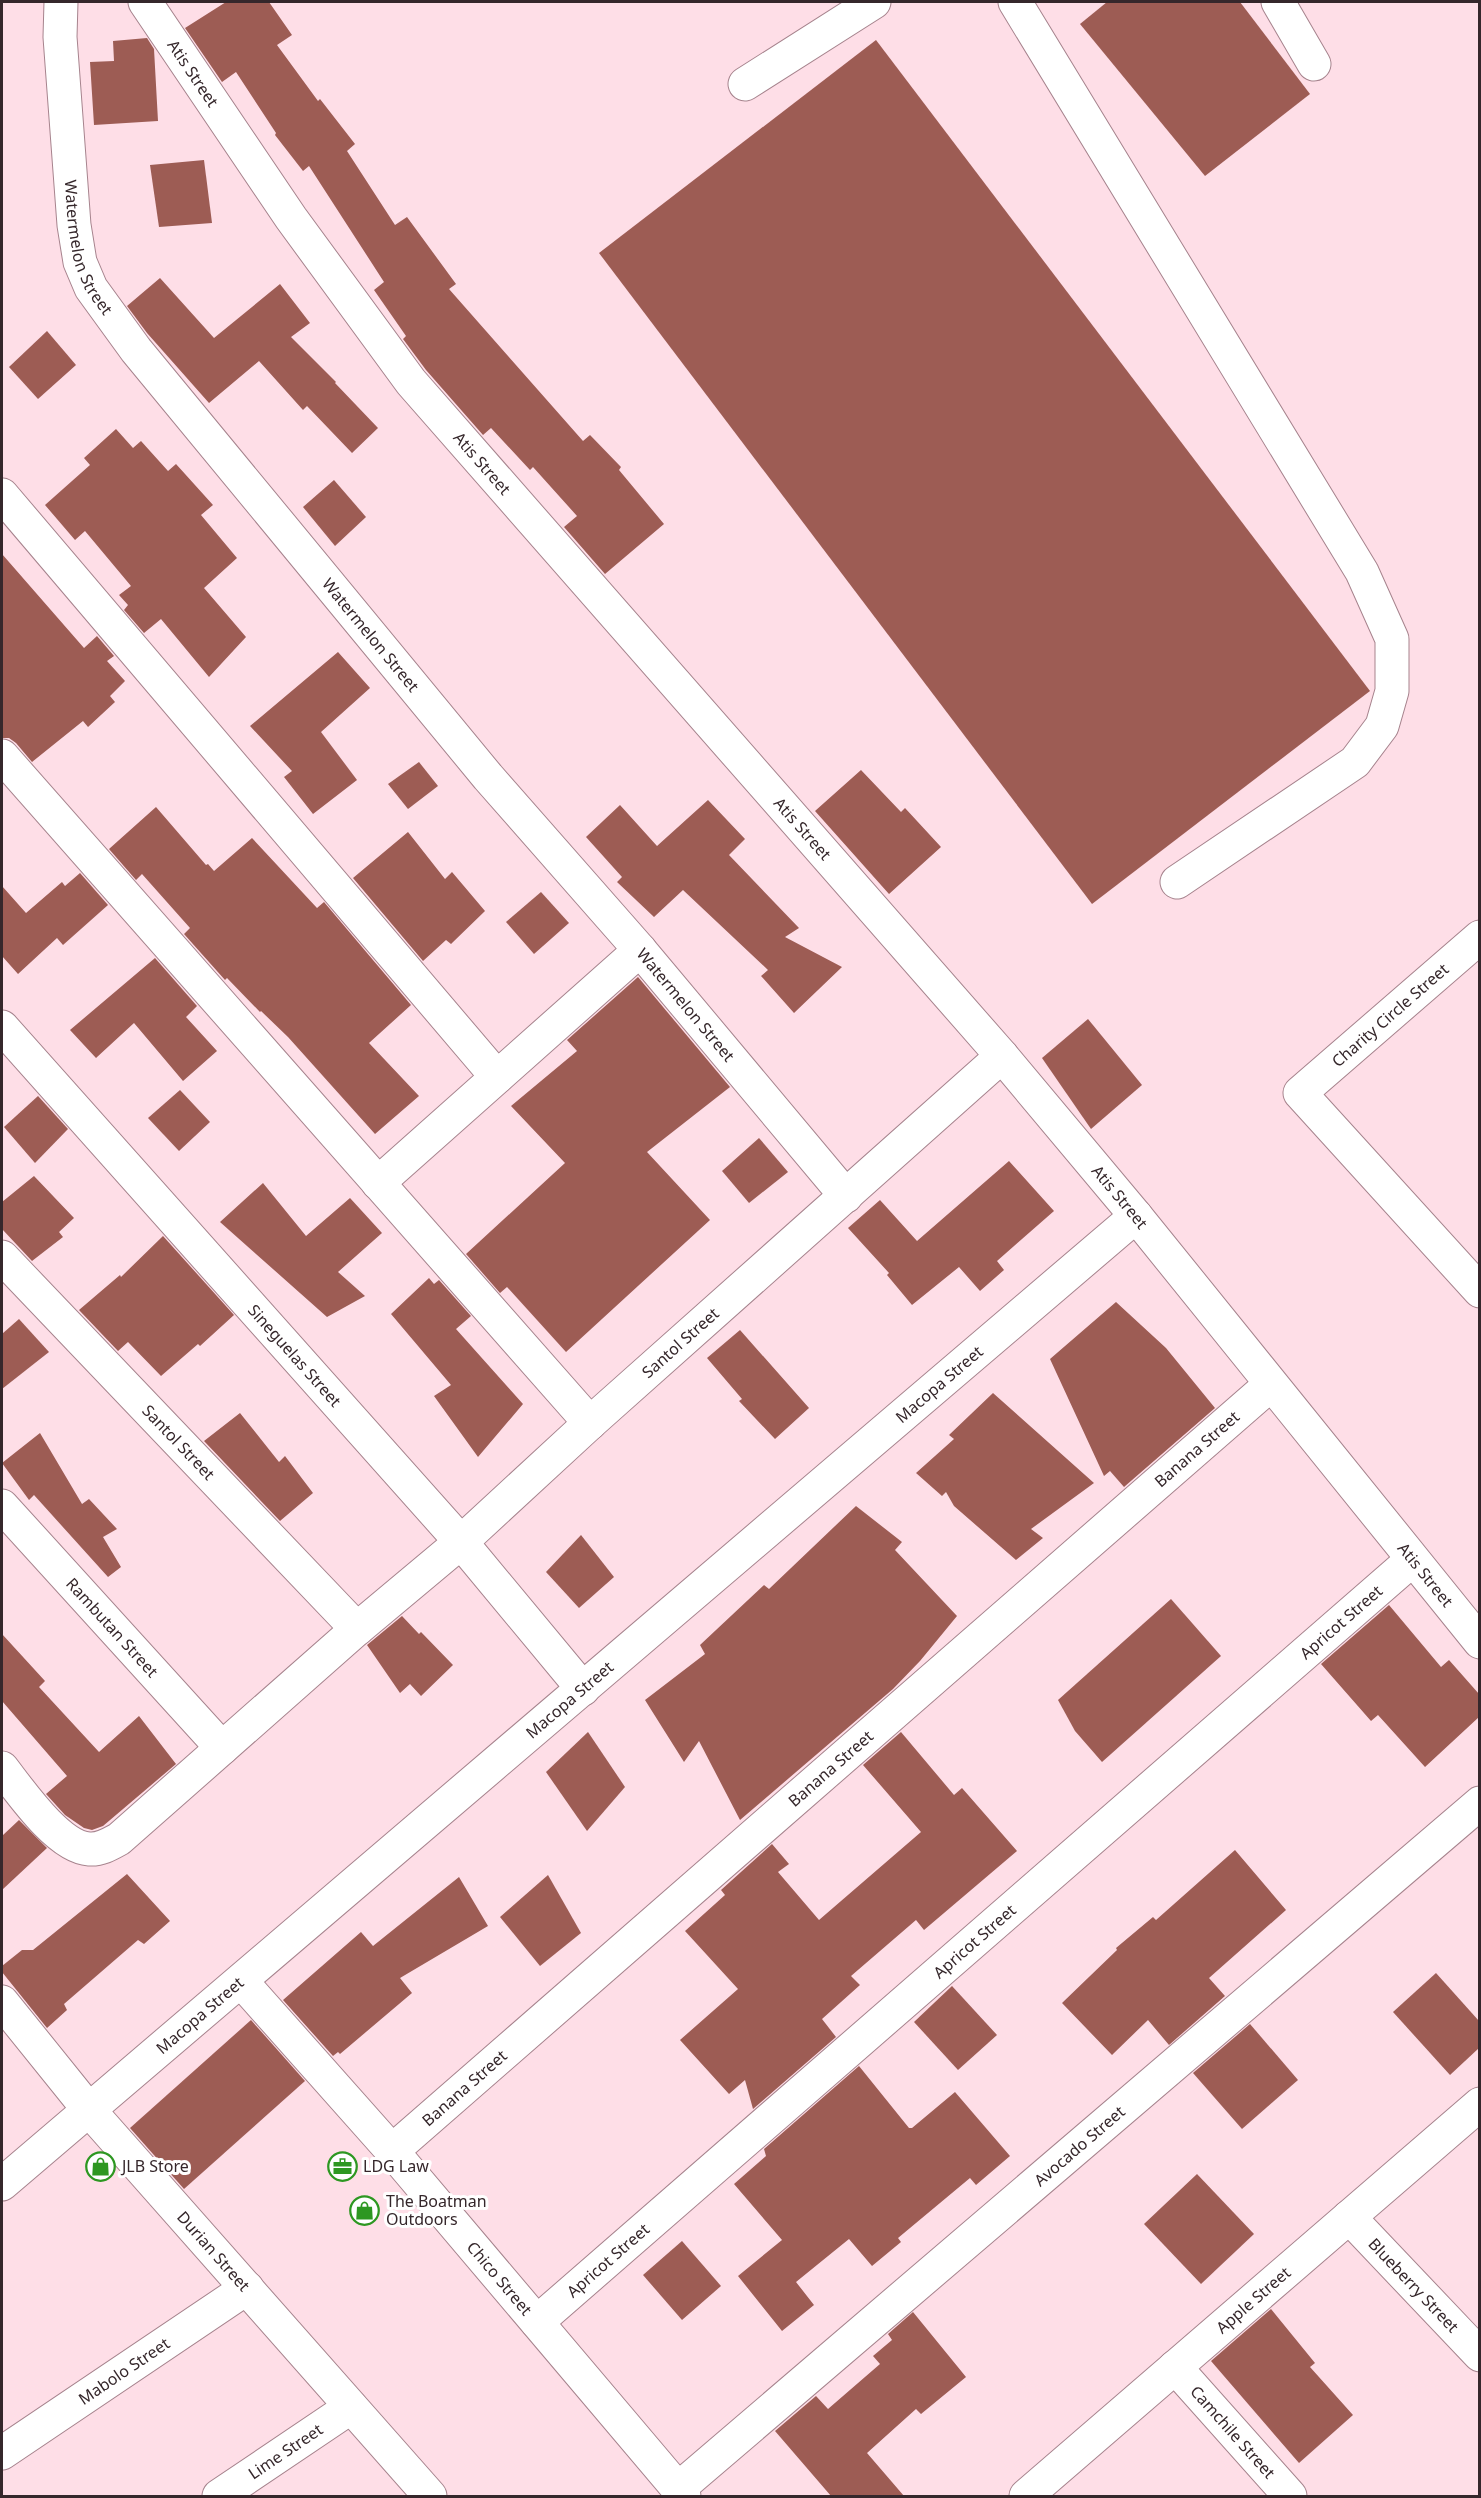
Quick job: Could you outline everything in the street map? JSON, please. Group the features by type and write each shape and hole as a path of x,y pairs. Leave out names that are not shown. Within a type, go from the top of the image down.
{"street":[{"name":"Watermelon Street","path":"61,2 60,37 75,237 83,274 91,288 136,350 466,750 640,950 846,1196"},
{"name":"Atis Street","path":"145,2 291,218 411,382 1002,1056 1136,1216 1479,1642"},
{"path":"745,84 874,2"},
{"path":"1278,2 1314,64"},
{"path":"1026,8 1362,572 1392,639 1392,691 1382,726 1355,762 1177,882"},
{"path":"2,495 497,1077"},
{"path":"2,756 590,1423"},
{"name":"Charity Circle Street","path":"1479,937 1300,1093 1479,1291"},
{"path":"378,1183 640,950"},
{"name":"Sineguelas Street","path":"2,1027 461,1542 583,1689"},
{"name":"Santol Street","path":"2,1768 45,1820 73,1845 89,1849 103,1847 119,1839 357,1629 461,1542 590,1423 1002,1056"},
{"name":"Macopa Street","path":"2,2184 1136,1216"},
{"name":"Santol Street","path":"2,1257 357,1629"},
{"name":"Banana Street","path":"392,2151 1270,1385"},
{"name":"Rambutan Street","path":"2,1506 222,1748"},
{"name":"Apricot Street","path":"537,2322 1412,1560"},
{"name":"Avocado Street","path":"681,2493 1479,1803"},
{"name":"Chico Street","path":"241,1981 392,2151 681,2493"},
{"name":"Durian Street","path":"2,2002 89,2110 430,2496"},
{"name":"Apple Street","path":"1026,2496 1479,2104"},
{"name":"Blueberry Street","path":"1349,2217 1479,2355"},
{"name":"Mabolo Street","path":"2,2453 247,2289"},
{"name":"Camchile Street","path":"1175,2367 1290,2496"},
{"name":"Lime Street","path":"219,2496 351,2407"}],"building":[{"path":"226,2 269,2 292,35 277,45 318,101 320,99 355,144 347,151 395,225 407,217 456,284 449,289 583,441 590,435 621,467 619,470 664,524 605,574 564,527 577,516 533,467 530,470 491,428 483,435 426,370 403,339 406,336 374,290 384,282 309,166 303,171 275,135 276,133 236,72 222,82 185,28"},
{"path":"1107,2 1240,2 1310,94 1205,176 1080,24"},
{"path":"147,38 154,49 158,121 94,125 90,62 114,61 113,41"},
{"path":"876,40 1370,691 1092,904 599,253"},
{"path":"204,160 212,223 159,227 150,165"},
{"path":"160,278 214,338 280,284 310,323 291,337 378,428 352,453 307,406 303,410 259,361 209,403 147,333 127,306"},
{"path":"47,331 76,365 38,399 9,367"},
{"path":"116,429 133,448 141,441 168,471 176,464 213,505 201,515 237,558 204,588 246,637 209,677 161,619 144,633 124,610 128,605 119,595 131,586 85,531 75,540 45,505 90,465 84,458"},
{"path":"334,480 366,517 335,546 303,507"},
{"path":"2,554 84,648 97,636 114,656 107,661 125,681 110,696 115,702 88,727 83,721 32,762 16,743 9,738 2,738"},
{"path":"338,652 370,688 321,732 357,780 313,814 284,777 292,771 250,726"},
{"path":"419,762 438,786 408,809 388,784"},
{"path":"861,770 901,812 905,808 941,847 889,894 815,811"},
{"path":"708,800 745,839 729,855 799,928 785,937 842,967 794,1013 761,976 768,970 683,890 654,917 617,882 622,877 586,837 620,805 657,846"},
{"path":"156,807 206,865 208,864 214,871 252,838 317,908 324,902 411,1005 369,1043 419,1096 375,1134 288,1037 227,978 225,980 184,934 190,928 142,874 136,880 109,849"},
{"path":"408,832 445,879 452,872 485,911 451,944 446,940 423,961 353,878"},
{"path":"80,873 108,905 63,945 57,938 18,974 2,956 2,886 26,913 62,882 65,886"},
{"path":"541,892 569,923 534,954 506,922"},
{"path":"155,958 197,1006 186,1017 217,1051 183,1081 134,1023 96,1058 70,1030"},
{"path":"638,977 730,1087 647,1152 710,1220 566,1352 507,1287 500,1293 466,1254 565,1163 511,1106 577,1051 567,1040"},
{"path":"1088,1019 1142,1085 1091,1129 1042,1058"},
{"path":"180,1090 210,1122 179,1151 148,1118"},
{"path":"38,1096 68,1129 35,1163 4,1127"},
{"path":"759,1138 788,1172 749,1203 722,1171"},
{"path":"1009,1161 1054,1211 997,1261 1004,1270 980,1291 959,1267 912,1305 887,1275 889,1273 848,1228 880,1200 917,1241"},
{"path":"34,1176 74,1218 59,1232 63,1237 32,1261 2,1229 2,1202"},
{"path":"263,1183 306,1236 350,1198 382,1233 338,1272 365,1296 327,1317 220,1222"},
{"path":"163,1236 234,1315 200,1346 198,1344 161,1376 128,1342 118,1351 79,1310 120,1275 121,1277"},
{"path":"429,1278 434,1284 439,1280 471,1316 456,1329 523,1404 478,1457 434,1396 451,1385 391,1314"},
{"path":"1116,1302 1166,1348 1215,1408 1124,1487 1110,1471 1104,1476 1050,1359"},
{"path":"19,1319 49,1352 2,1389 2,1334"},
{"path":"740,1330 809,1408 775,1439 739,1401 742,1399 707,1358"},
{"path":"993,1393 1094,1483 1031,1529 1043,1538 1016,1560 954,1506 946,1492 942,1496 916,1473 954,1439 949,1435"},
{"path":"240,1413 279,1462 285,1456 313,1493 280,1521 204,1441"},
{"path":"40,1433 82,1504 89,1499 117,1529 103,1537 121,1567 108,1577 34,1495 29,1500 2,1463"},
{"path":"856,1506 902,1542 895,1550 957,1616 920,1661 893,1689 740,1820 699,1741 684,1762 645,1700 705,1654 700,1645 764,1585 769,1589"},
{"path":"581,1535 614,1577 579,1608 546,1572"},
{"path":"1171,1599 1221,1656 1102,1762 1075,1731 1058,1700"},
{"path":"1389,1605 1441,1667 1449,1660 1479,1694 1479,1717 1425,1767 1378,1715 1371,1721 1321,1664"},
{"path":"402,1616 453,1665 421,1696 410,1684 400,1693 367,1645"},
{"path":"2,1634 45,1681 39,1687 99,1752 139,1716 176,1764 103,1826 92,1830 84,1828 65,1815 46,1794 67,1776 2,1701"},
{"path":"588,1732 625,1787 587,1831 546,1772"},
{"path":"901,1732 954,1795 962,1788 1017,1851 924,1930 916,1920 851,1976 860,1985 822,2019 836,2037 753,2109 745,2080 729,2094 680,2040 738,1989 685,1931 725,1895 721,1890 772,1844 789,1864 778,1872 819,1920 921,1832 863,1765"},
{"path":"19,1820 47,1848 2,1890 2,1836"},
{"path":"1235,1850 1286,1910 1209,1978 1225,1996 1169,2045 1148,2020 1112,2055 1062,2003 1117,1950 1116,1948 1153,1917 1156,1920"},
{"path":"127,1874 170,1921 144,1944 138,1940 64,2004 67,2010 47,2028 2,1972 2,1966 22,1950 33,1950"},
{"path":"548,1875 581,1933 540,1966 500,1917"},
{"path":"459,1877 488,1926 400,1978 412,1993 340,2054 338,2052 333,2056 283,2000 361,1932 373,1946"},
{"path":"1436,1973 1479,2021 1479,2048 1450,2075 1393,2012"},
{"path":"952,1986 997,2035 958,2070 914,2022"},
{"path":"251,2020 305,2081 184,2189 130,2128"},
{"path":"1250,2024 1298,2080 1242,2129 1193,2073"},
{"path":"859,2066 909,2128 912,2128 955,2092 1010,2156 976,2185 970,2178 898,2238 901,2242 872,2266 849,2239 796,2282 814,2305 782,2331 738,2276 782,2240 734,2184 766,2156 764,2149"},
{"path":"1197,2174 1254,2234 1201,2284 1144,2224"},
{"path":"682,2241 721,2286 682,2320 643,2275"},
{"path":"1271,2309 1315,2363 1310,2367 1353,2415 1299,2463 1211,2361"},
{"path":"913,2312 966,2377 921,2414 916,2409 867,2453 904,2496 831,2496 775,2431 816,2396 828,2409 880,2364 873,2356 892,2340 888,2334"}],"place":[{"name":"JLB Store","path":"101,2166"},
{"name":"LDG Law","path":"342,2166"},
{"name":"The Boatman Outdoors","path":"365,2210"}]}
